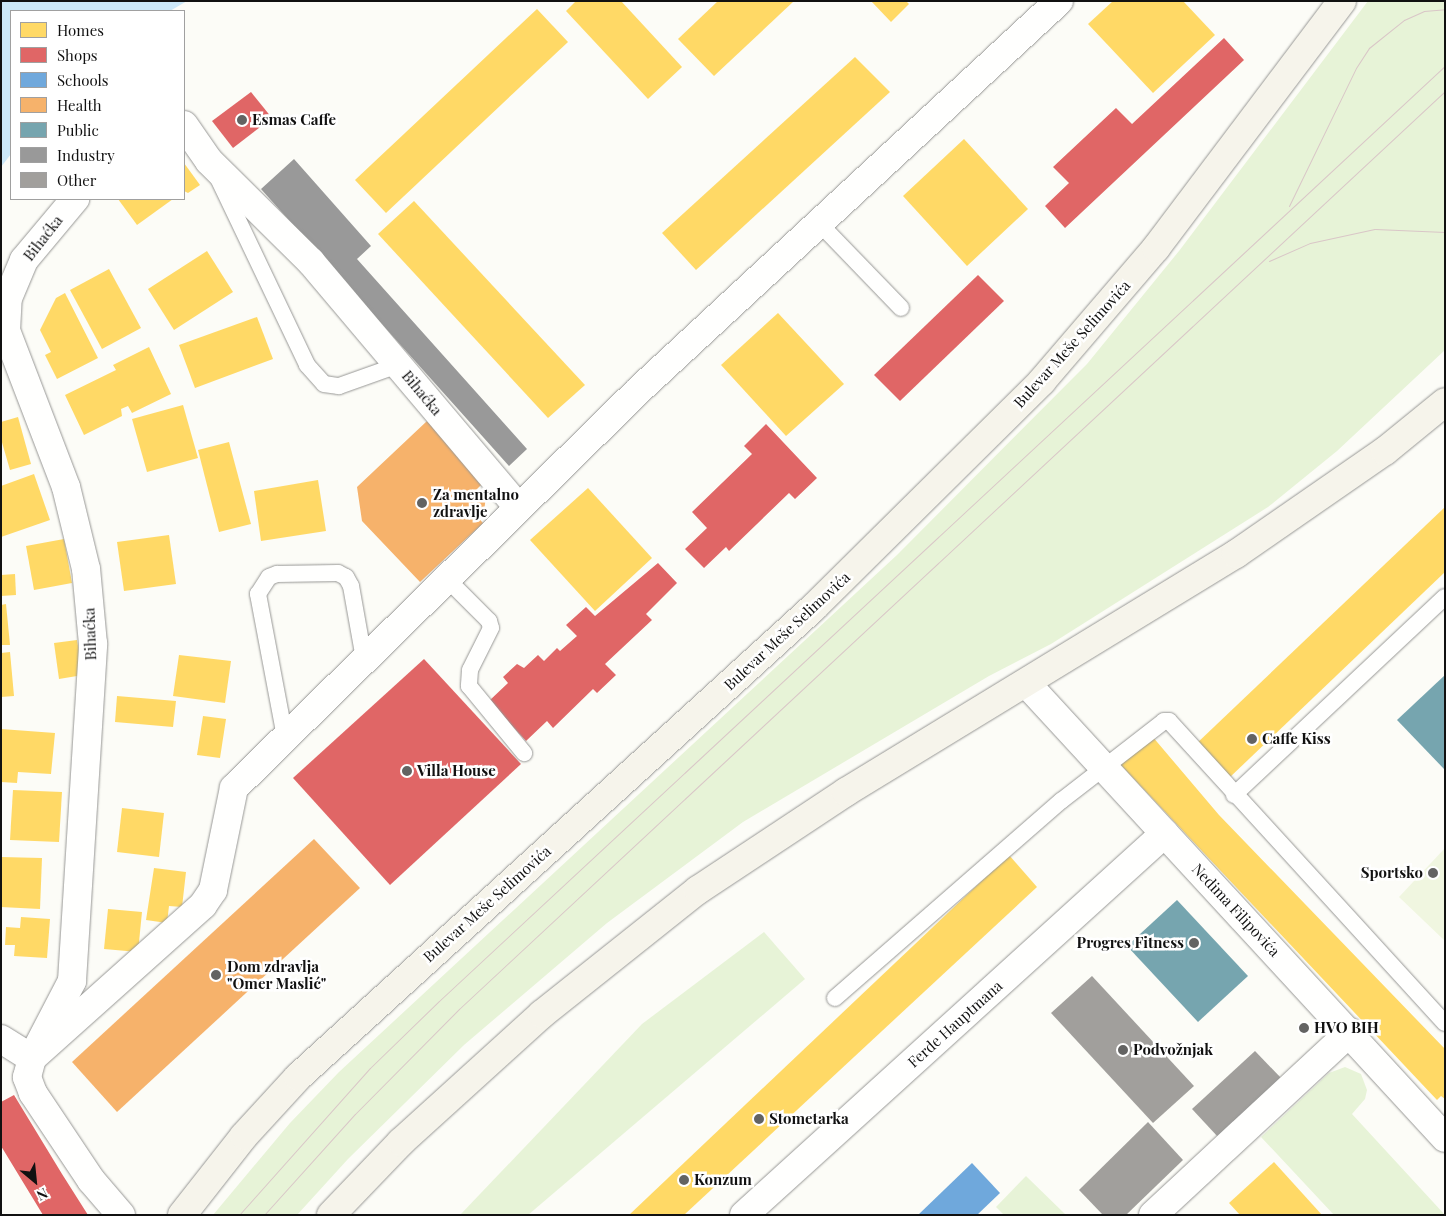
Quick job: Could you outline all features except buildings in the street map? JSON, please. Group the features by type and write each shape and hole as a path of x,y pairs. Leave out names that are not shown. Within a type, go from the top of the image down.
{"main road":[{"name":"Bulevar Meše Selimovića","path":"182,1215 244,1136 298,1077 813,608 1042,381 1156,248 1342,1"},
{"path":"330,1215 463,1084 628,943 762,845 1236,554 1385,451 1445,402"}],"street":[{"path":"121,1215 91,1180 33,1093 27,1077 32,1058 203,905 213,890 234,788 518,507 819,223 1059,1"},
{"name":"Bihaćka","path":"185,126 209,161 311,262 518,507"},
{"name":"Bihaćka","path":"32,1058 72,981 93,644 86,569 66,487 6,332 8,298 24,260 74,200"},
{"name":"Nedima Filipovića","path":"1027,684 1350,1032 1445,1138"},
{"name":"Ferde Hauptmana","path":"744,1215 1165,833"},
{"path":"1153,1215 1350,1032"},
{"path":"1,1039 32,1058"}],"lane":[{"path":"209,161 307,366 324,384 339,386 398,365"},
{"path":"819,223 901,308"},
{"path":"285,737 258,594 269,577 277,574 338,573 346,578 351,586 364,659"},
{"path":"446,578 489,621 491,628 470,670 469,686 524,753"},
{"path":"1234,796 1445,597"},
{"path":"835,998 1054,807 1164,721 1168,722 1234,796 1445,1023"}],"green space":[{"path":"1368,1 1445,1 1445,350 1337,451 1268,507 1051,644 989,676 743,822 607,923 464,1045 348,1159 297,1215 213,1215 290,1123 339,1072 897,555 1087,364 1179,251"},
{"name":"Sportsko","path":"1445,848 1445,941 1399,897"},
{"path":"764,932 805,979 528,1215 460,1215 642,1024"},
{"path":"1345,1067 1361,1074 1367,1090 1365,1099 1352,1114 1445,1215 1334,1215 1261,1137 1329,1073"},
{"path":"1026,1176 1066,1215 1004,1215 996,1207"}],"water":[{"path":"1,1 187,1 172,10 10,10 10,155 1,167"}],"tram line":[{"path":"1289,206 1356,68 1369,48 1404,20 1424,11 1445,9"},
{"path":"239,1215 370,1068 439,1001 1445,66"},
{"path":"264,1215 355,1114 459,1009 1445,91"},
{"path":"1269,261 1310,243 1375,229 1445,232"}],"place":[{"name":"Esmas Caffe","path":"242,120"},
{"name":"Za mentalno zdravlje","path":"422,503"},
{"name":"Caffe Kiss","path":"1252,739"},
{"name":"Villa House","path":"407,771"},
{"name":"Sportsko","path":"1433,873"},
{"name":"Progres Fitness","path":"1194,943"},
{"name":"Dom zdravlja \"Omer Maslić\"","path":"216,975"},
{"name":"HVO BIH","path":"1304,1028"},
{"name":"Podvožnjak","path":"1123,1050"},
{"name":"Stometarka","path":"759,1119"},
{"name":"Konzum","path":"684,1180"}]}
